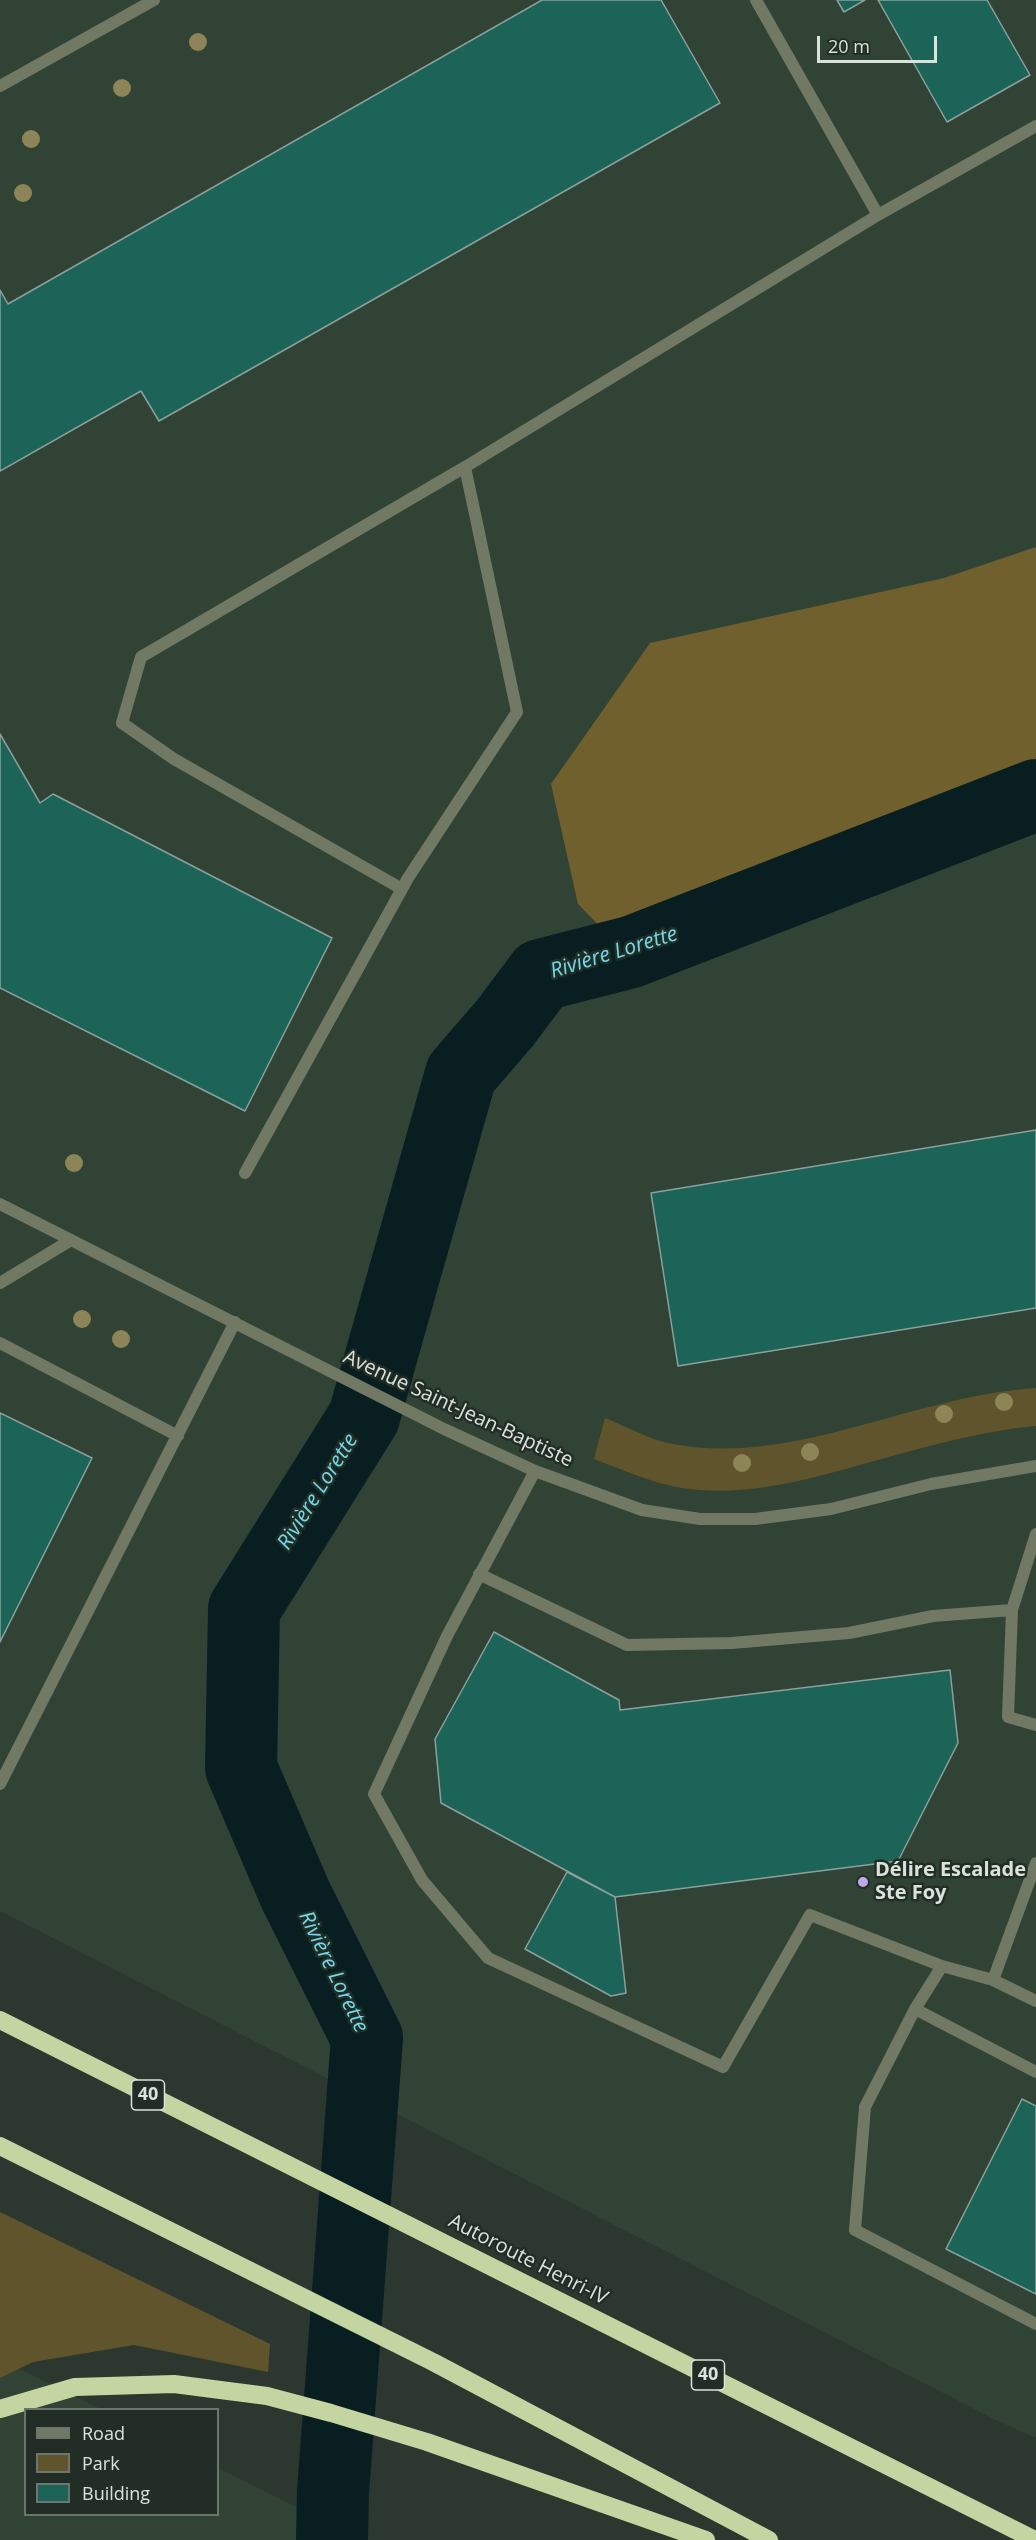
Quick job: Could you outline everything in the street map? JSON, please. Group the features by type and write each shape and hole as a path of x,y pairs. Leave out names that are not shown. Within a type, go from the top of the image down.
{"highway":[{"name":"Autoroute Henri-IV","path":"0,2020 1035,2540"},
{"path":"0,2146 432,2362 769,2540"},
{"path":"0,2409 75,2387 174,2384 267,2396 427,2442 706,2540"},
{"path":"978,2510 1036,2531"}],"street":[{"path":"0,86 154,0"},
{"path":"756,0 878,215"},
{"path":"402,889 174,759 122,723 141,657 465,467 878,215 1036,126"},
{"path":"245,1173 402,889 517,712 465,467"},
{"name":"Avenue Saint-Jean-Baptiste","path":"0,1204 444,1429 534,1471 642,1510 700,1519 755,1519 831,1509 931,1484 1036,1466"},
{"path":"0,1283 71,1240"},
{"path":"0,1784 235,1322"},
{"path":"0,1343 178,1436"},
{"path":"534,1471 447,1636 374,1794 422,1880 489,1958 723,2067 810,1915 942,1965 993,1980 1036,2001"},
{"path":"1036,1534 1012,1610 1008,1717 1036,1725"},
{"path":"479,1574 627,1645 732,1643 849,1633 933,1616 1012,1610"},
{"path":"993,1980 1036,1863"},
{"path":"942,1965 915,2009 865,2107 855,2230 1036,2324"},
{"path":"915,2009 1036,2072"}],"shaded area":[{"path":"0,0 1036,0 1036,2438 996,2420 0,1911"},
{"path":"1036,547 1036,833 643,971 578,904 551,784 650,643 944,578"},
{"path":"0,2359 99,2408 24,2408 24,2516 219,2516 219,2468 363,2540 0,2540"}],"green space":[{"path":"1036,1388 1036,1426 953,1440 824,1475 754,1489 730,1491 671,1486 594,1459 605,1418 647,1436 673,1444 718,1448 763,1446 809,1438 991,1393"},
{"path":"0,2212 270,2344 268,2372 134,2345 33,2362 0,2378"}],"building":[{"path":"542,0 661,0 720,103 159,421 141,391 0,471 0,290 8,304"},
{"path":"837,0 865,0 844,12"},
{"path":"878,0 987,0 1030,75 947,122"},
{"path":"0,734 40,803 53,794 332,938 245,1111 0,988"},
{"path":"1036,1130 1036,1308 678,1366 651,1193"},
{"path":"0,1413 92,1458 0,1642"},
{"path":"494,1632 619,1700 620,1710 950,1670 958,1743 898,1861 615,1897 441,1803 435,1739"},
{"path":"567,1872 615,1897 626,1993 611,1996 525,1949"},
{"path":"1022,2099 1036,2106 1036,2294 946,2249"}],"waterway":[{"name":"Rivière Lorette","path":"332,2540 333,2492 367,2038 295,1894 241,1768 244,1609 364,1417 461,1074 505,1023 541,975 631,952 1036,795"}],"place":[{"name":"Délire Escalade Ste Foy","path":"863,1882"}]}
